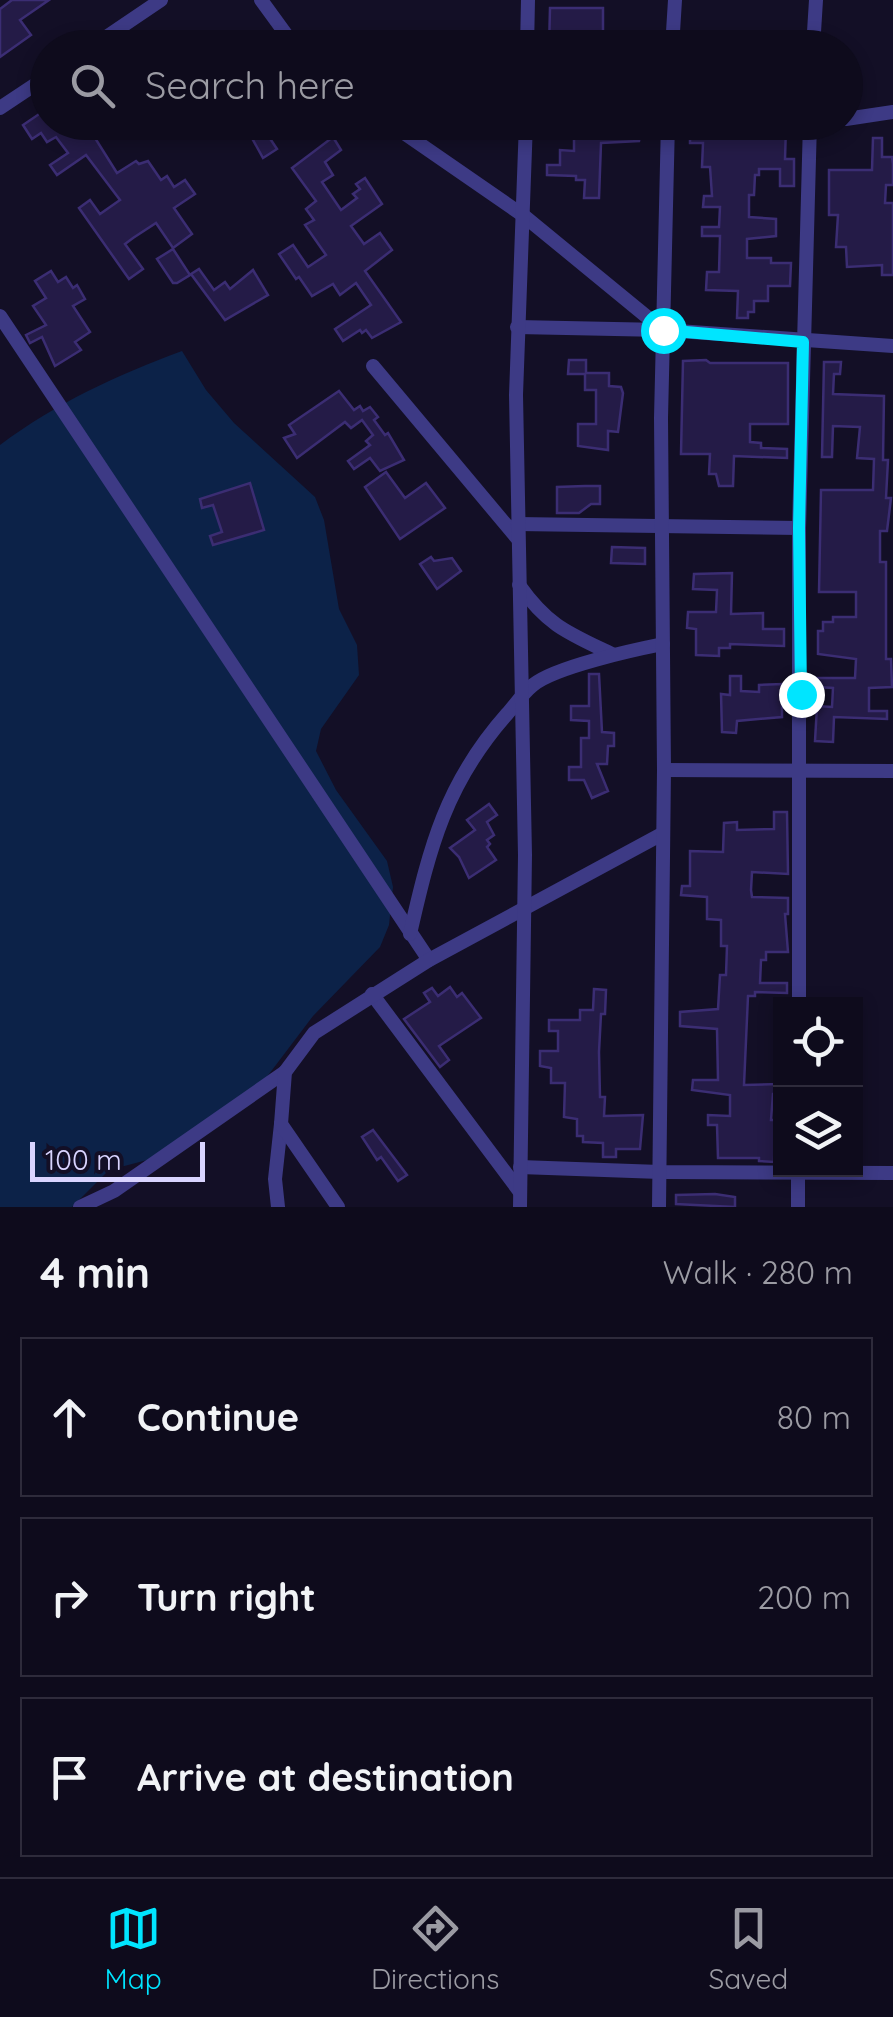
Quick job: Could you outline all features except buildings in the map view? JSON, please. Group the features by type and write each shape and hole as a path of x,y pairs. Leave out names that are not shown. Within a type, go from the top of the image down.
{"street":[{"path":"117,30 161,0"},
{"path":"261,0 283,30"},
{"path":"527,30 528,0"},
{"path":"673,30 675,0"},
{"path":"815,30 816,0"},
{"path":"0,108 30,88"},
{"path":"863,116 893,112"},
{"path":"414,140 524,216 663,330"},
{"path":"520,1199 525,905 517,327 526,140"},
{"path":"659,1207 664,770 663,330 668,140"},
{"path":"799,997 799,528 812,140"},
{"path":"0,316 429,960"},
{"path":"517,327 663,330 893,346"},
{"path":"373,366 517,531"},
{"path":"517,531 662,526 799,528"},
{"path":"518,585 539,613 566,632 612,654"},
{"path":"410,934 426,864 461,774 534,683 612,654 663,644"},
{"path":"664,770 893,771"},
{"path":"80,1207 114,1191 285,1072 314,1033 372,994 525,905 662,834"},
{"path":"372,994 520,1199"},
{"path":"278,1207 275,1180 285,1072"},
{"path":"281,1124 338,1207"},
{"path":"520,1167 660,1172 773,1170"},
{"path":"863,1172 893,1173"},
{"path":"798,1177 798,1207"}],"water":[{"path":"182,351 206,390 234,423 315,497 324,520 339,609 357,645 359,675 321,729 316,751 336,790 387,861 393,887 389,925 380,947 313,1016 263,1082 151,1159 109,1170 72,1207 0,1207 0,445 88,391"}],"route":[{"path":"663,330 803,342 801,694"}]}
